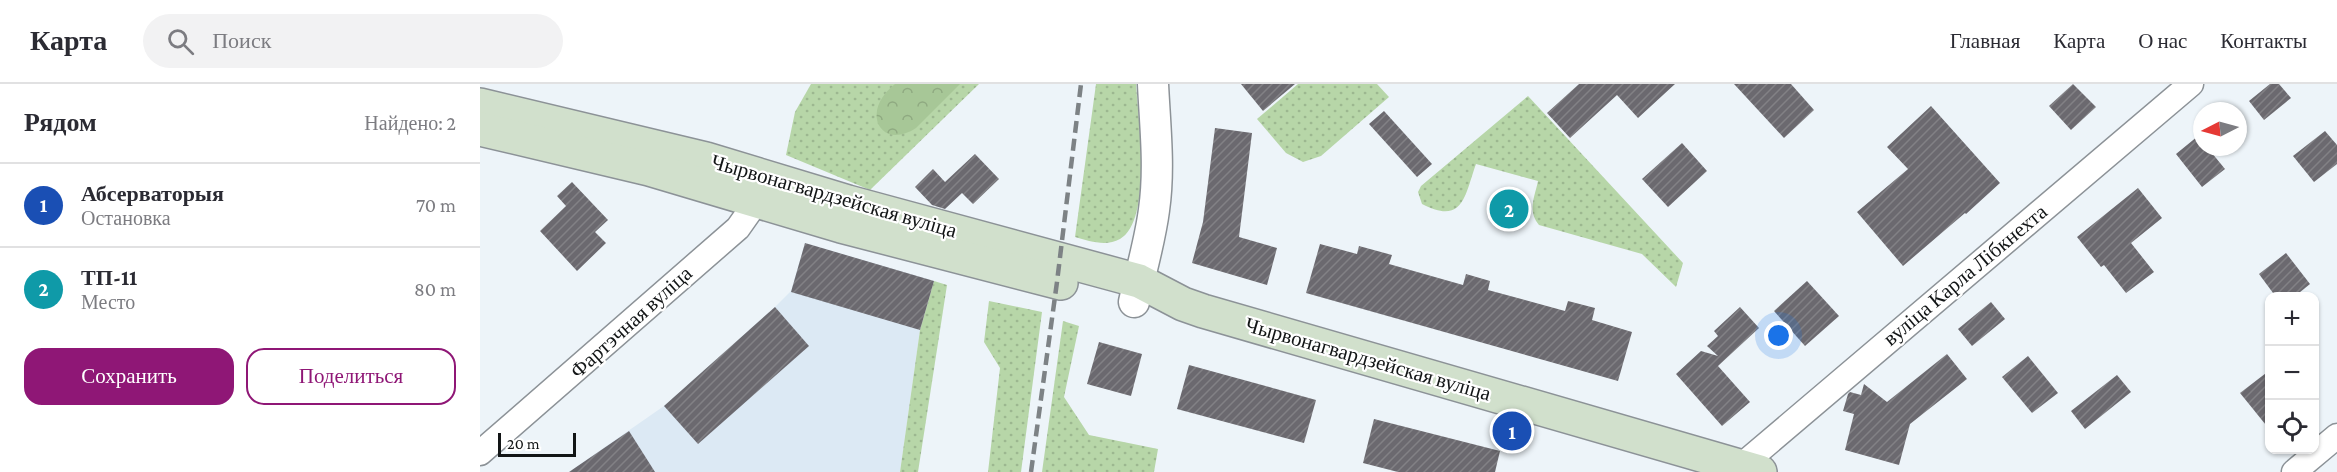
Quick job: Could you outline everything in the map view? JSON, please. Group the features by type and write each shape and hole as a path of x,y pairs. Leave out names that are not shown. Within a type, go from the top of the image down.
{"main road":[{"name":"Чырвонагвардзейская вуліца","path":"480,105 706,159 761,189 841,226 1137,291 1750,469"},
{"name":"Чырвонагвардзейская вуліца","path":"480,129 649,169 761,189"}],"street":[{"path":"1137,291 1154,210 1157,183 1152,84"},
{"name":"вуліца Карла Лібкнехта","path":"1750,469 2191,84"},
{"name":"Фартэчная вуліца","path":"480,453 738,228 761,189"},
{"path":"2294,472 2337,436"}],"shaded area":[{"path":"805,243 934,281 920,330 900,472 569,472 664,406 775,307 791,291"}],"green space":[{"path":"811,84 979,84 870,190 786,155 795,112"},
{"path":"895,84 960,84 916,128 904,134 893,135 884,132 877,116 878,106 884,95"},
{"path":"1096,84 1136,84 1141,143 1137,212 1130,229 1120,239 1109,243 1075,237"},
{"path":"1298,84 1377,84 1389,97 1321,156 1303,162 1286,153 1257,119"},
{"path":"1528,96 1683,263 1676,287 1642,254 1539,225 1533,214 1538,181 1476,164 1465,196 1455,209 1436,210 1422,204 1418,192 1421,186"},
{"path":"934,281 947,285 918,472 900,472 920,330"},
{"path":"989,301 1042,312 1021,472 988,472 1000,368 984,342"},
{"path":"1063,321 1079,326 1064,397 1089,435 1158,449 1154,472 1042,472"}],"building":[{"path":"1241,84 1295,84 1263,111"},
{"path":"1579,84 1675,84 1638,118 1617,95 1570,138 1547,113"},
{"path":"1734,84 1791,84 1814,110 1784,138"},
{"path":"2073,84 2096,107 2071,130 2049,106"},
{"path":"2270,84 2279,84 2291,98 2264,120 2249,101"},
{"path":"1931,106 2000,183 1903,266 1857,212 1908,169 1887,147"},
{"path":"1384,111 1432,164 1417,177 1369,124"},
{"path":"1215,128 1252,133 1239,237 1277,248 1267,285 1192,263 1203,222"},
{"path":"2325,131 2337,145 2337,164 2314,182 2293,156"},
{"path":"2193,140 2193,156 2214,156 2225,169 2202,187 2176,154"},
{"path":"1682,143 1707,171 1668,207 1642,179"},
{"path":"975,154 999,179 973,204 962,193 945,209 932,205 915,187 933,169 945,182"},
{"path":"572,182 608,220 595,232 606,243 577,271 540,231 566,206 557,196"},
{"path":"2138,188 2162,218 2131,243 2154,272 2126,293 2104,265 2101,267 2077,237"},
{"path":"1498,191 1528,199 1520,228 1489,219"},
{"path":"805,243 934,281 920,330 791,292"},
{"path":"1320,244 1357,254 1359,246 1392,255 1389,264 1463,285 1466,274 1490,281 1488,290 1565,311 1568,301 1595,308 1592,320 1632,332 1618,381 1306,293"},
{"path":"2286,253 2310,284 2300,292 2272,292 2259,274"},
{"path":"1807,281 1839,316 1805,346 1774,311"},
{"path":"1991,302 2005,319 1972,346 1958,329"},
{"path":"775,307 809,346 698,444 664,406"},
{"path":"1740,307 1759,328 1718,366 1750,402 1722,426 1676,374 1701,351 1718,356 1707,346 1718,336 1714,331"},
{"path":"1099,342 1142,354 1131,396 1087,384"},
{"path":"1947,354 1967,379 1910,424 1899,465 1845,450 1854,414 1843,411 1850,392 1861,395 1864,384 1887,402"},
{"path":"2028,356 2058,393 2032,413 2002,377"},
{"path":"1189,365 1316,400 1304,443 1177,409"},
{"path":"2265,374 2265,424 2240,393"},
{"path":"2117,375 2131,392 2085,429 2071,411"},
{"path":"1374,419 1500,451 1495,472 1398,472 1363,463"},
{"path":"629,431 655,472 569,472"}],"railway":[{"path":"1031,472 1081,84"}],"place":[{"name":"ТП-11","path":"1509,209"},
{"name":"Абсерваторыя","path":"1512,431"}]}
